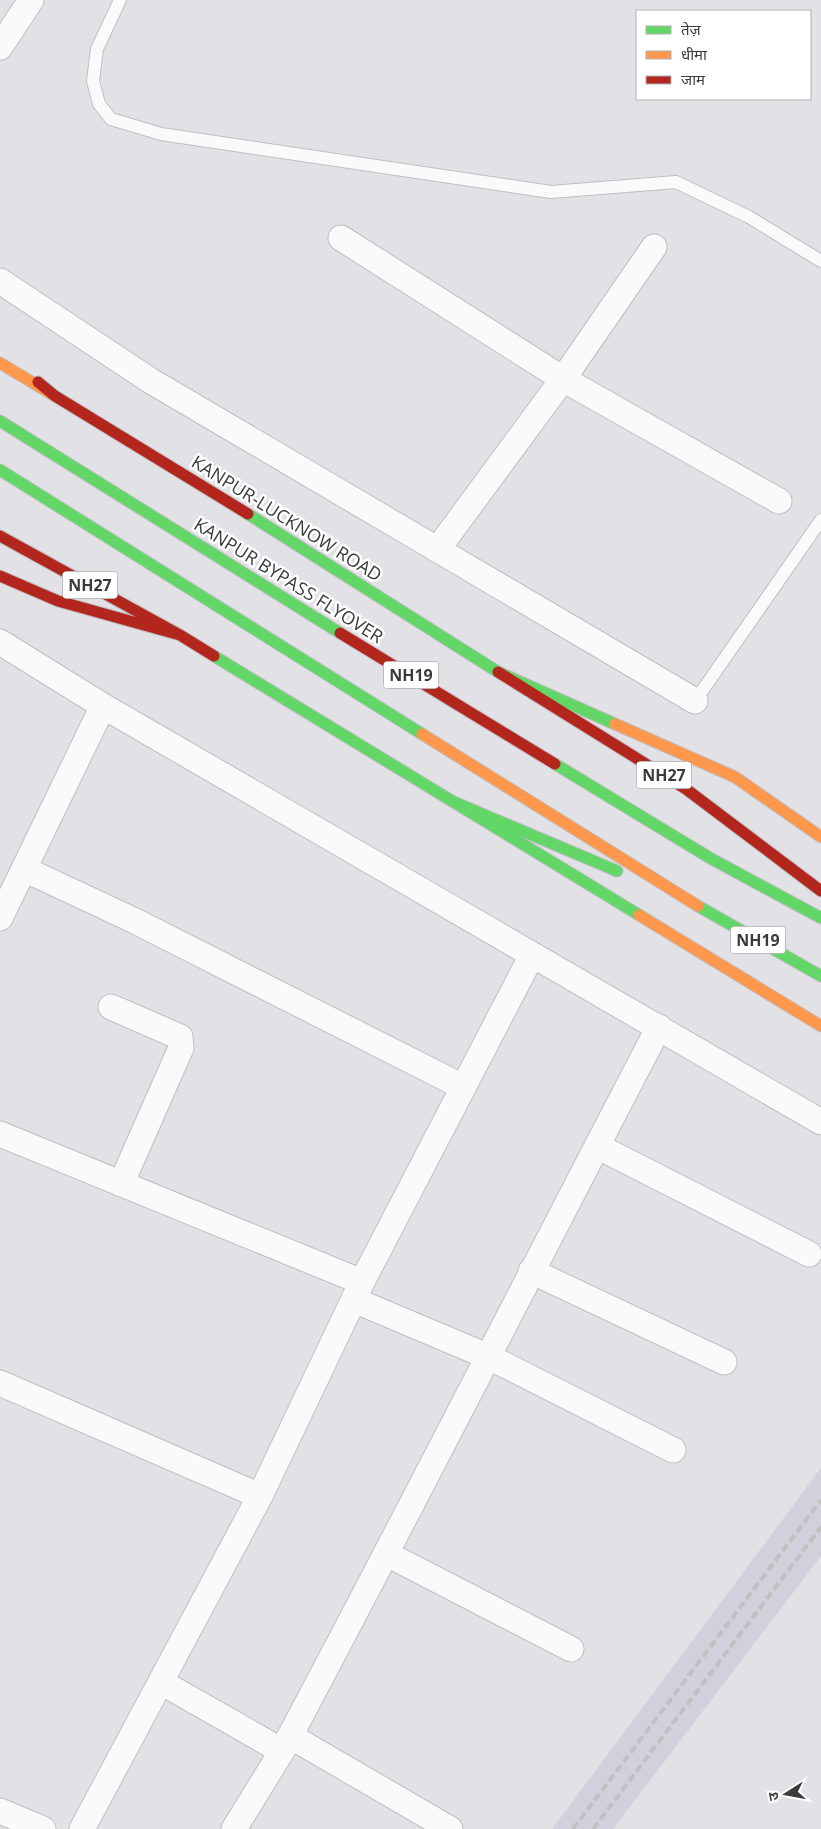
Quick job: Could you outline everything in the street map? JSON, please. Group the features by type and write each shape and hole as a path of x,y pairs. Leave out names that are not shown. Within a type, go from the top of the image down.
{"main road":[{"path":"0,350 55,396"},
{"name":"NH27","path":"0,363 55,396"},
{"name":"KANPUR-LUCKNOW ROAD","path":"55,396 152,454 498,672"},
{"name":"KANPUR BYPASS FLYOVER","path":"3,422 301,609 710,858 821,918"},
{"name":"NH19","path":"0,470 694,904 821,976"},
{"name":"NH27","path":"0,536 180,635 454,802 694,904"},
{"path":"0,576 58,601 180,635"},
{"path":"498,672 735,777 821,837"},
{"name":"NH27","path":"498,672 686,789 821,891"},
{"path":"454,802 821,1026"}],"street":[{"path":"0,47 31,0"},
{"path":"341,238 563,379 779,501"},
{"path":"437,550 563,379 654,247"},
{"path":"0,281 152,381 696,701"},
{"path":"0,642 103,706 821,1122"},
{"path":"1,914 103,706"},
{"path":"24,869 133,920 463,1088"},
{"path":"82,1829 260,1496 358,1291 532,955"},
{"path":"111,1007 180,1037 182,1048 121,1184"},
{"path":"234,1829 286,1743 387,1554 489,1358 531,1271 659,1027"},
{"path":"0,1134 121,1184 358,1291 673,1450"},
{"path":"597,1146 809,1254"},
{"path":"531,1271 724,1362"},
{"path":"0,1383 260,1496"},
{"path":"387,1554 571,1649"},
{"path":"161,1682 286,1743 450,1829"},
{"path":"0,1811 43,1829"}],"lane":[{"path":"120,0 97,49 93,81 99,104 111,119 161,134 551,192 676,182 749,217 821,262"},
{"path":"696,701 821,520"}],"shaded area":[{"path":"821,1468 821,1556 613,1829 552,1829"}],"railway":[{"path":"573,1829 821,1500"},
{"path":"593,1829 821,1527"}],"traffic: fast":[{"path":"0,421 340,633"},
{"path":"0,470 422,734"},
{"path":"248,514 498,672 615,724"},
{"path":"214,656 639,915"},
{"path":"555,764 710,858 821,918"},
{"path":"454,802 617,871"},
{"path":"698,906 821,976"}],"traffic: slow":[{"path":"0,363 55,396"},
{"path":"615,724 735,777 821,837"},
{"path":"422,734 698,906"},
{"path":"639,915 821,1026"}],"traffic: jam":[{"path":"38,382 55,396 248,514"},
{"path":"0,536 180,635"},
{"path":"0,576 58,601 180,635 214,656"},
{"path":"340,633 555,764"},
{"path":"498,672 686,789 821,891"}]}
